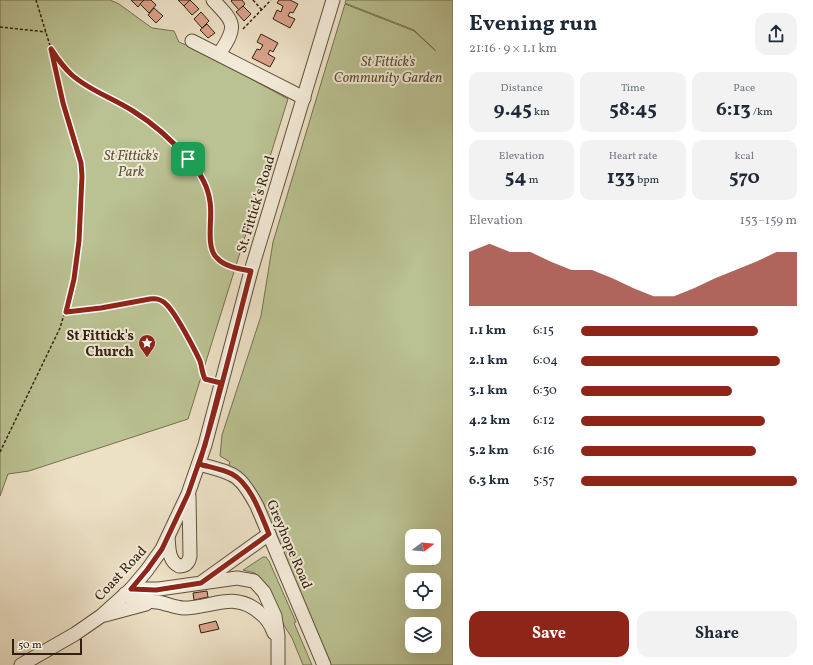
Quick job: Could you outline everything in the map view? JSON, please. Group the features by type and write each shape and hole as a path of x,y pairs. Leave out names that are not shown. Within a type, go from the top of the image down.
{"street":[{"path":"213,0 229,17 231,23 231,33 227,43 219,54"},
{"name":"St. Fittick's Road","path":"199,464 251,271 333,0"},
{"path":"192,41 304,98"},
{"name":"Coast Road","path":"21,665 75,634 101,616 128,591 155,560 168,537 188,494 199,464"},
{"name":"Greyhope Road","path":"199,464 230,473 238,478 248,489 257,506 324,665"},
{"path":"168,537 169,550 173,561 179,566 185,565 190,556 188,494"},
{"path":"201,583 269,534"},
{"path":"278,644 272,627 268,621 258,611 244,603 226,601 184,608 159,603 134,601 128,591 156,590 237,578 251,580 257,583 267,597 275,616 278,644 278,665"},
{"path":"101,616 150,602"}],"path":[{"path":"0,452 60,328 66,312 74,279 80,235 81,163 63,103 51,49 36,0"},
{"path":"253,0 262,10"},
{"path":"231,33 238,33 271,0"},
{"path":"0,27 46,32"},
{"path":"51,49 65,69 78,80 96,92 143,117 171,140 181,151 200,173 209,194 211,211 211,247 213,254 218,260 226,264 251,271"},
{"path":"66,312 101,308 150,299 162,301 175,316 194,349 205,379 221,383"}],"green space":[{"name":"St Fittick's Park","path":"0,0 110,0 119,4 152,28 174,31 179,42 202,52 288,99 188,419 29,471 8,474 0,496"},
{"name":"St Fittick's Community Garden","path":"346,0 453,0 453,665 330,665 255,489 242,474 228,467 230,462 220,456 222,435 261,316 273,242 345,4 414,31 436,51 414,30 345,3"},
{"path":"263,557 266,557 269,561 296,622 294,623 312,665 303,665 292,638 262,580 255,573 243,570"}],"building":[{"path":"131,0 144,0 138,7"},
{"path":"144,0 151,0 156,5 149,13 140,4"},
{"path":"178,0 190,0 184,6"},
{"path":"190,0 199,9 192,15 184,6"},
{"path":"242,0 245,4 239,10 231,1"},
{"path":"279,0 290,0 298,4 293,13 290,12 288,16 295,19 290,28 273,19 277,10 281,12 283,6 277,3"},
{"path":"243,6 251,14 244,21 236,12"},
{"path":"154,8 163,16 156,23 148,15"},
{"path":"201,12 209,21 202,28 194,19"},
{"path":"207,24 215,33 208,38 200,30"},
{"path":"261,34 278,43 273,52 270,50 268,54 275,58 270,67 252,58 257,49 260,50 263,45 257,42"},
{"path":"207,591 208,597 194,600 193,593"},
{"path":"216,621 219,629 201,633 199,625"}],"place":[{"name":"St Fittick's Church","path":"147,358"}],"route":[{"path":"188,159 171,140 143,117 110,98 96,92 78,80 65,69 51,49 63,103 81,163 83,186 81,225 74,279 66,312 101,308 150,299 162,301 175,316 194,349 205,379 221,383 205,445 188,494 162,549 155,560 131,589 156,590 201,583 269,534 257,506 245,485 230,473 199,464 205,445 251,271 226,264 218,260 213,254 210,240 211,211 209,194 200,173 188,159"}]}
